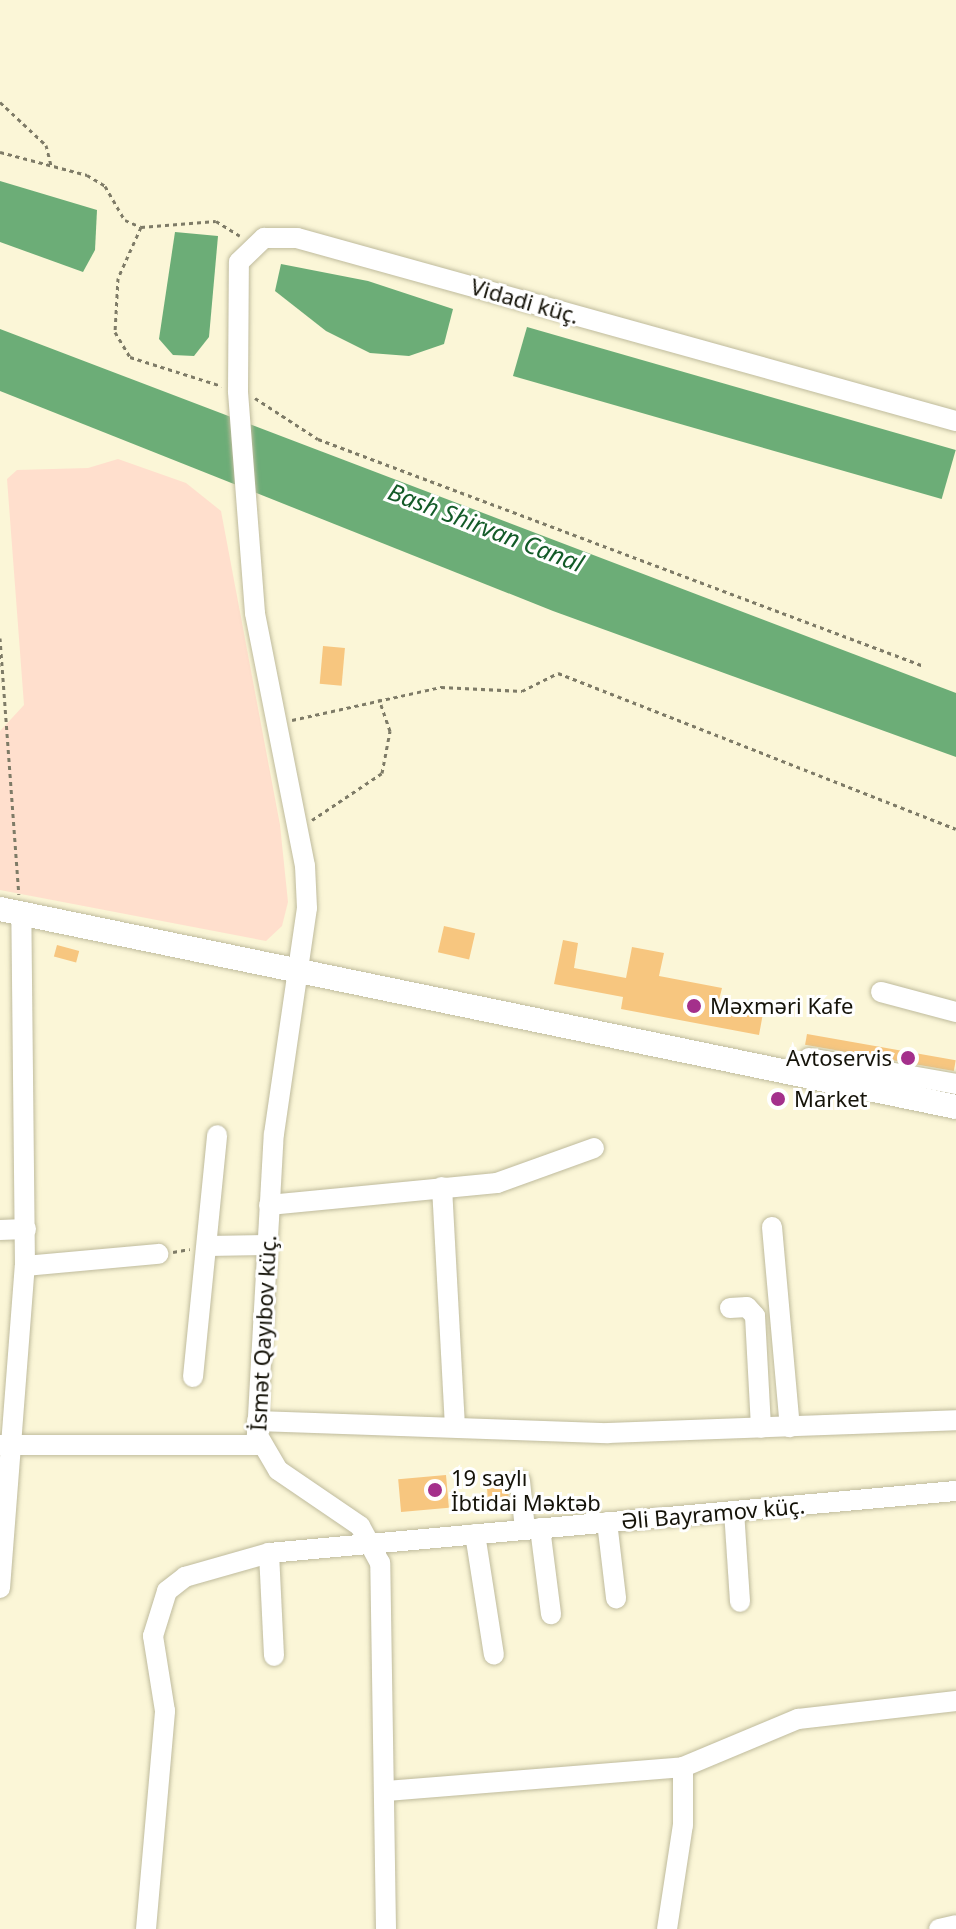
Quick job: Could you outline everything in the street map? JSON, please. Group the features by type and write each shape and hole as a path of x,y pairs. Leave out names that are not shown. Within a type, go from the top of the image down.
{"main road":[{"path":"10,911 956,1107"}],"street":[{"name":"Vidadi küç.","path":"250,248 264,238 297,238 956,421"},
{"path":"239,398 236,278 250,248"},
{"name":"İsmət Qayıbov küç.","path":"239,398 255,613 298,829 307,908 269,1205 257,1421 259,1445 278,1470 375,1543"},
{"path":"0,1588 8,1444 26,1229 10,911"},
{"path":"881,992 956,1012"},
{"path":"809,1058 956,1084"},
{"path":"193,1377 217,1135"},
{"path":"269,1205 536,1174 594,1148"},
{"path":"442,1187 455,1426"},
{"path":"772,1227 790,1427"},
{"path":"0,1230 26,1229"},
{"path":"208,1246 266,1245"},
{"path":"25,1266 158,1254"},
{"path":"730,1308 747,1307 755,1316 761,1428"},
{"path":"257,1421 608,1433 956,1420"},
{"path":"8,1444 259,1445"},
{"path":"520,1481 551,1614"},
{"name":"Əli Bayramov küç.","path":"146,1929 165,1711 154,1666 159,1607 185,1577 269,1553 956,1491"},
{"path":"734,1511 740,1602"},
{"path":"607,1522 616,1598"},
{"path":"475,1534 494,1655"},
{"path":"375,1543 387,1791 386,1929"},
{"path":"269,1553 274,1656"},
{"path":"387,1791 683,1767 798,1719 956,1701"},
{"path":"667,1929 683,1825 683,1767"},
{"path":"939,1929 956,1925"}],"path":[{"path":"0,102 46,145 51,165"},
{"path":"0,152 51,165 105,186 125,220 141,227 216,221 250,248"},
{"path":"141,227 118,278 115,332 130,357 239,398 279,407 318,439 924,666"},
{"path":"0,638 10,911"},
{"path":"277,723 441,687 522,691 558,673 956,829"},
{"path":"298,829 382,773 390,731 379,699"},
{"path":"158,1254 208,1246"}],"shaded area":[{"path":"118,459 186,483 221,511 280,825 288,902 282,926 266,941 0,890 0,731 24,705 7,479 17,470 88,468"}],"water":[{"path":"0,181 97,210 95,250 83,272 0,242"},
{"path":"175,232 218,236 209,337 194,356 173,355 159,339"},
{"path":"281,264 368,281 453,309 444,344 409,356 370,353 326,331 275,291"},
{"path":"527,327 956,450 942,499 513,376"},
{"name":"Bash Shirvan Canal","path":"0,329 956,693 956,757 553,611 0,391"}],"building":[{"path":"323,646 345,648 342,686 320,684"},
{"path":"444,926 475,933 469,960 438,952"},
{"path":"563,940 578,943 574,968 626,978 632,947 664,953 659,976 722,988 719,1000 764,1008 759,1035 621,1009 623,997 554,984"},
{"path":"57,945 79,951 76,963 54,957"},
{"path":"807,1034 956,1060 954,1071 805,1045"},
{"path":"446,1475 449,1508 401,1512 398,1479"},
{"path":"508,1487 509,1502 488,1503 487,1488"}],"place":[{"name":"Məxməri Kafe","path":"694,1006"},
{"name":"Avtoservis","path":"908,1058"},
{"name":"Market","path":"778,1099"},
{"name":"19 saylı İbtidai Məktəb","path":"435,1490"}]}
